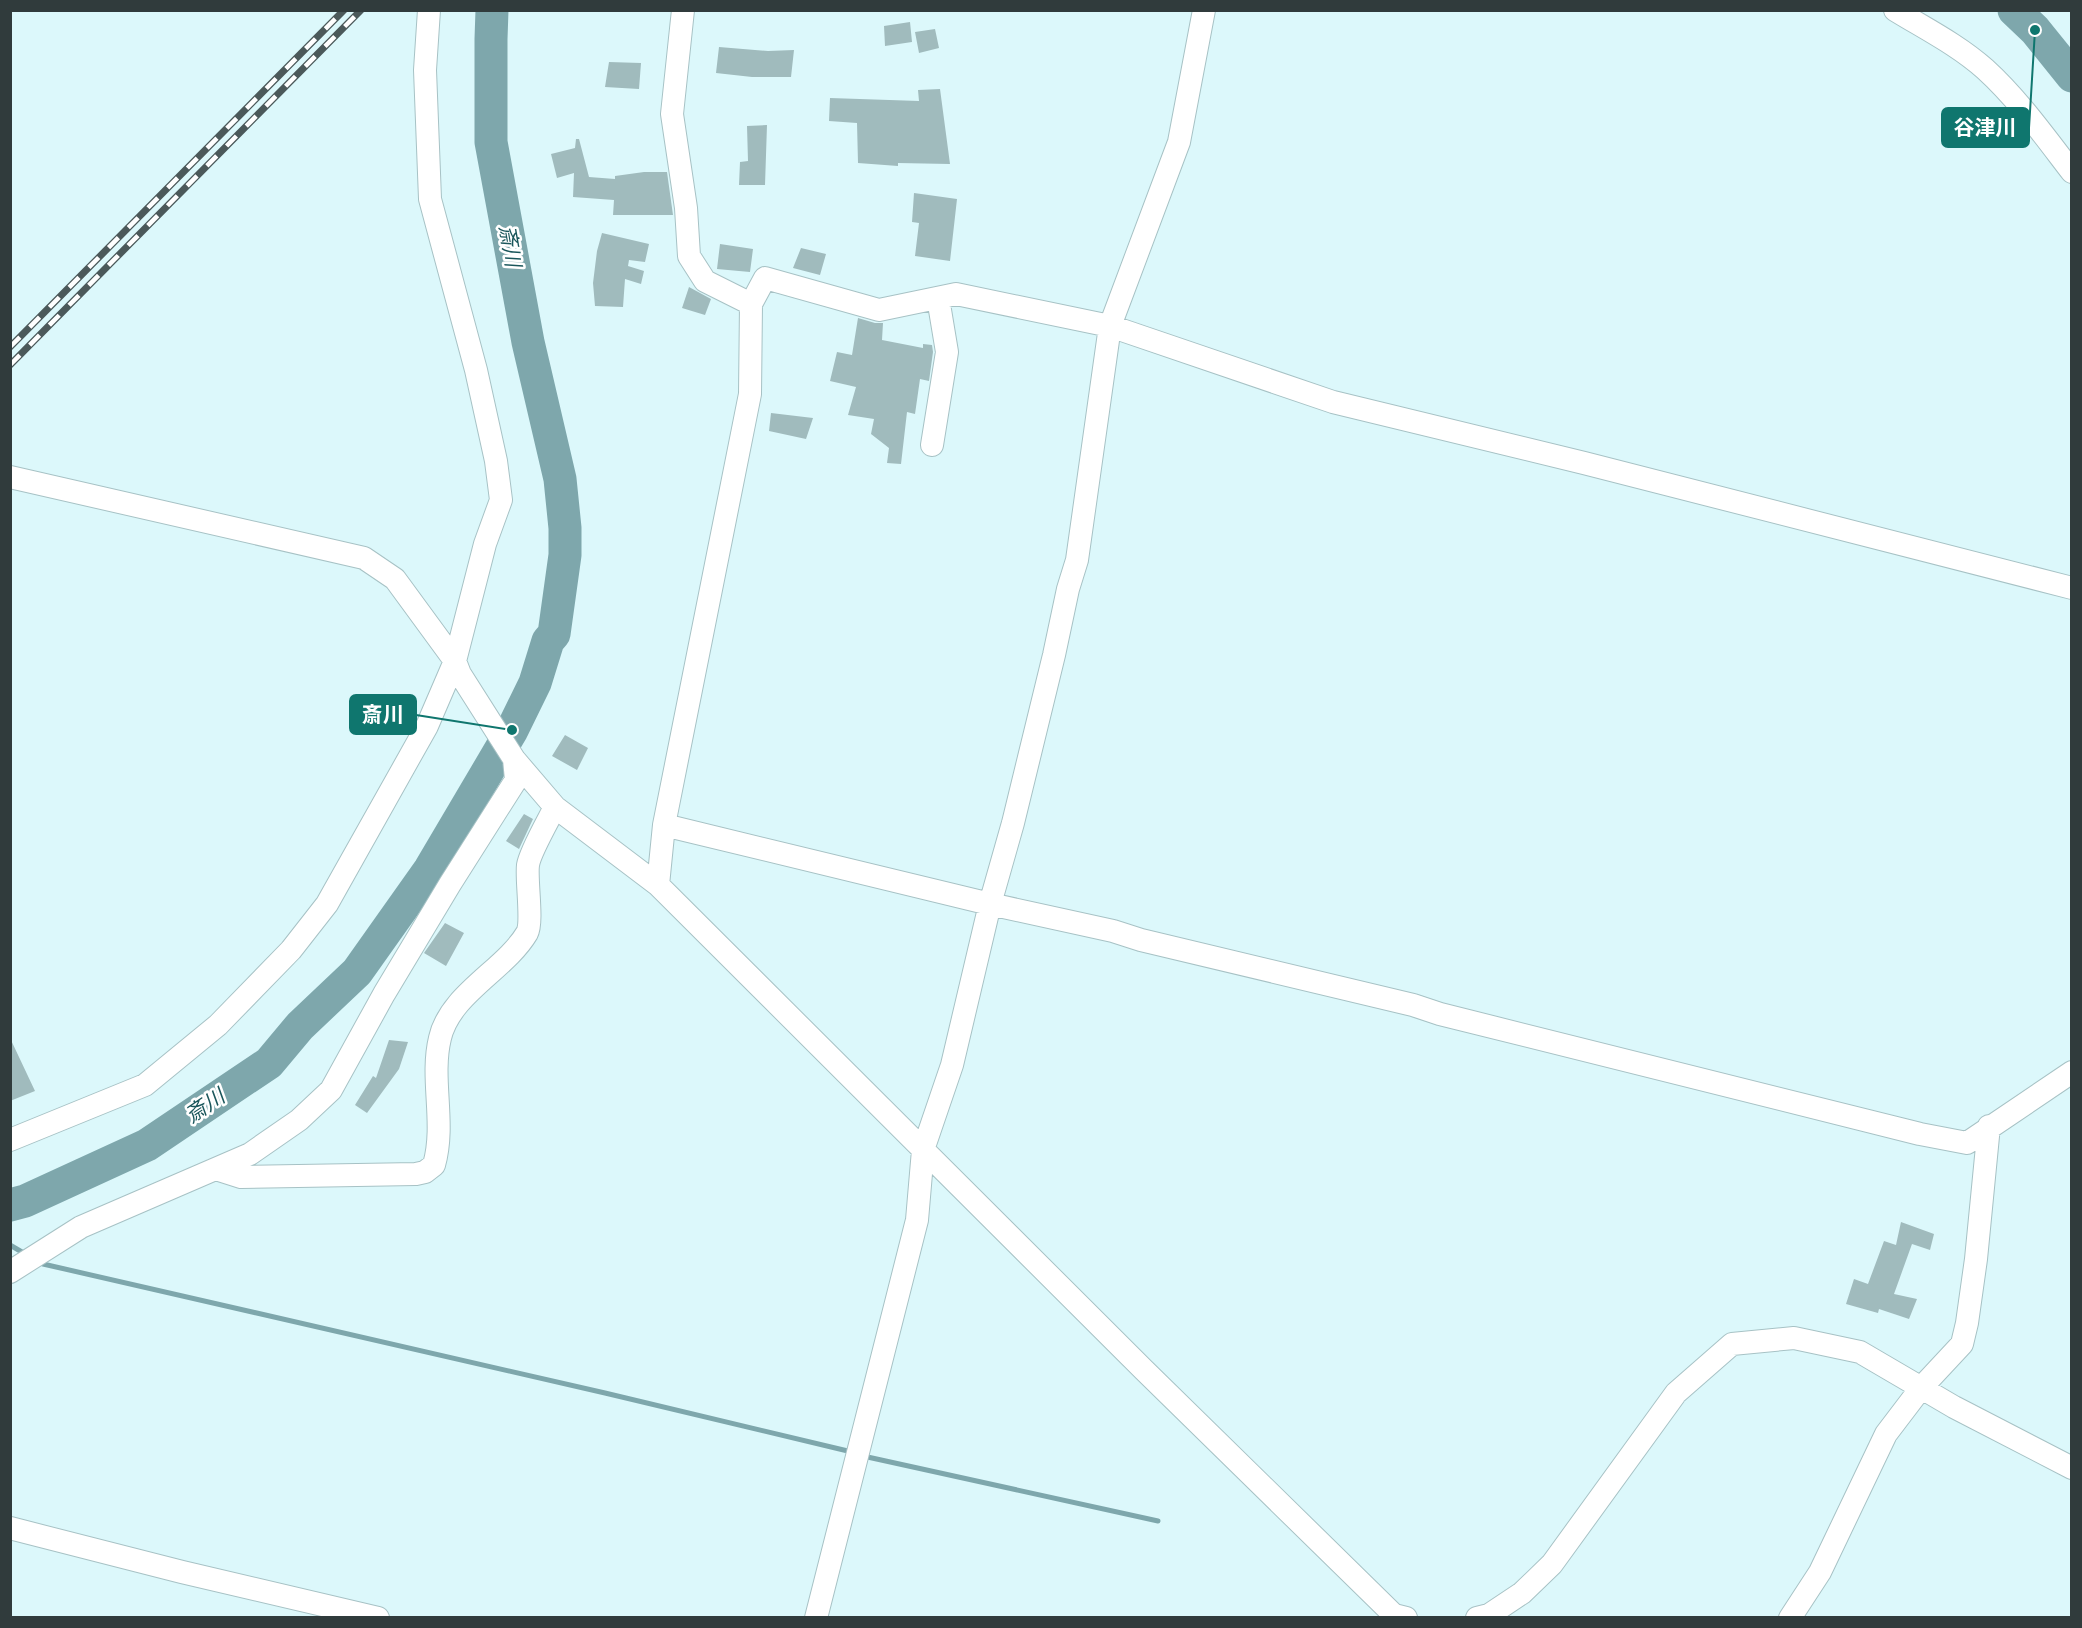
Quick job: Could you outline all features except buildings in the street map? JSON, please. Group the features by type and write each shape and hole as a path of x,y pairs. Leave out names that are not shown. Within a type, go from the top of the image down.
{"street":[{"path":"10,1140 145,1085 218,1025 291,950 327,904 428,726 458,667 485,544 501,500 496,461 476,370 430,200 424,70 429,10"},
{"path":"683,10 672,114 686,208 689,255 705,280 751,304"},
{"path":"816,1617 917,1220 923,1150 952,1065 1077,560 1110,327 1179,142 1204,10"},
{"path":"1895,10 1960,49 1986,70 2023,110 2072,172"},
{"path":"658,885 664,825 750,394 751,304 765,278 879,310 956,294 1110,327 1333,402 1584,463 2072,588"},
{"path":"932,444 947,352 938,298"},
{"path":"10,477 364,558 395,579 458,667 514,759 555,807 658,885 923,1150 1397,1616"},
{"path":"10,1272 81,1227 250,1154 299,1120 331,1090 384,994 516,780 514,759"},
{"path":"216,1169 241,1177 416,1174 434,1165 440,1127 437,1054 440,1036 445,1023 463,999 508,956 528,931 528,864 555,807"},
{"path":"664,825 1413,1005 1440,1014 1920,1134 1967,1143 2072,1072"},
{"path":"1790,1617 1820,1572 1886,1434 1921,1388 1962,1344 1976,1259 1989,1126"},
{"path":"1477,1617 1489,1615 1522,1593 1552,1564 1676,1393 1732,1344 1794,1338 1860,1352 1921,1388 2072,1468"},
{"path":"10,1528 182,1572 378,1617"}],"waterway":[{"name":"斎川","path":"10,1205 25,1201 147,1145 269,1063 300,1026 357,972 430,869 512,730 535,683 548,641 554,634 565,555 565,528 560,479 528,342 491,142 492,10"},
{"path":"2014,10 2035,30 2072,76"},
{"path":"10,1245 27,1255"},
{"path":"37,1261 852,1452"},
{"path":"863,1456 1158,1521"}],"railway":[{"path":"10,347 344,10"},
{"path":"10,365 361,10"}],"place":[{"name":"谷津川","path":"2035,30"},
{"name":"斎川","path":"512,730"}]}
